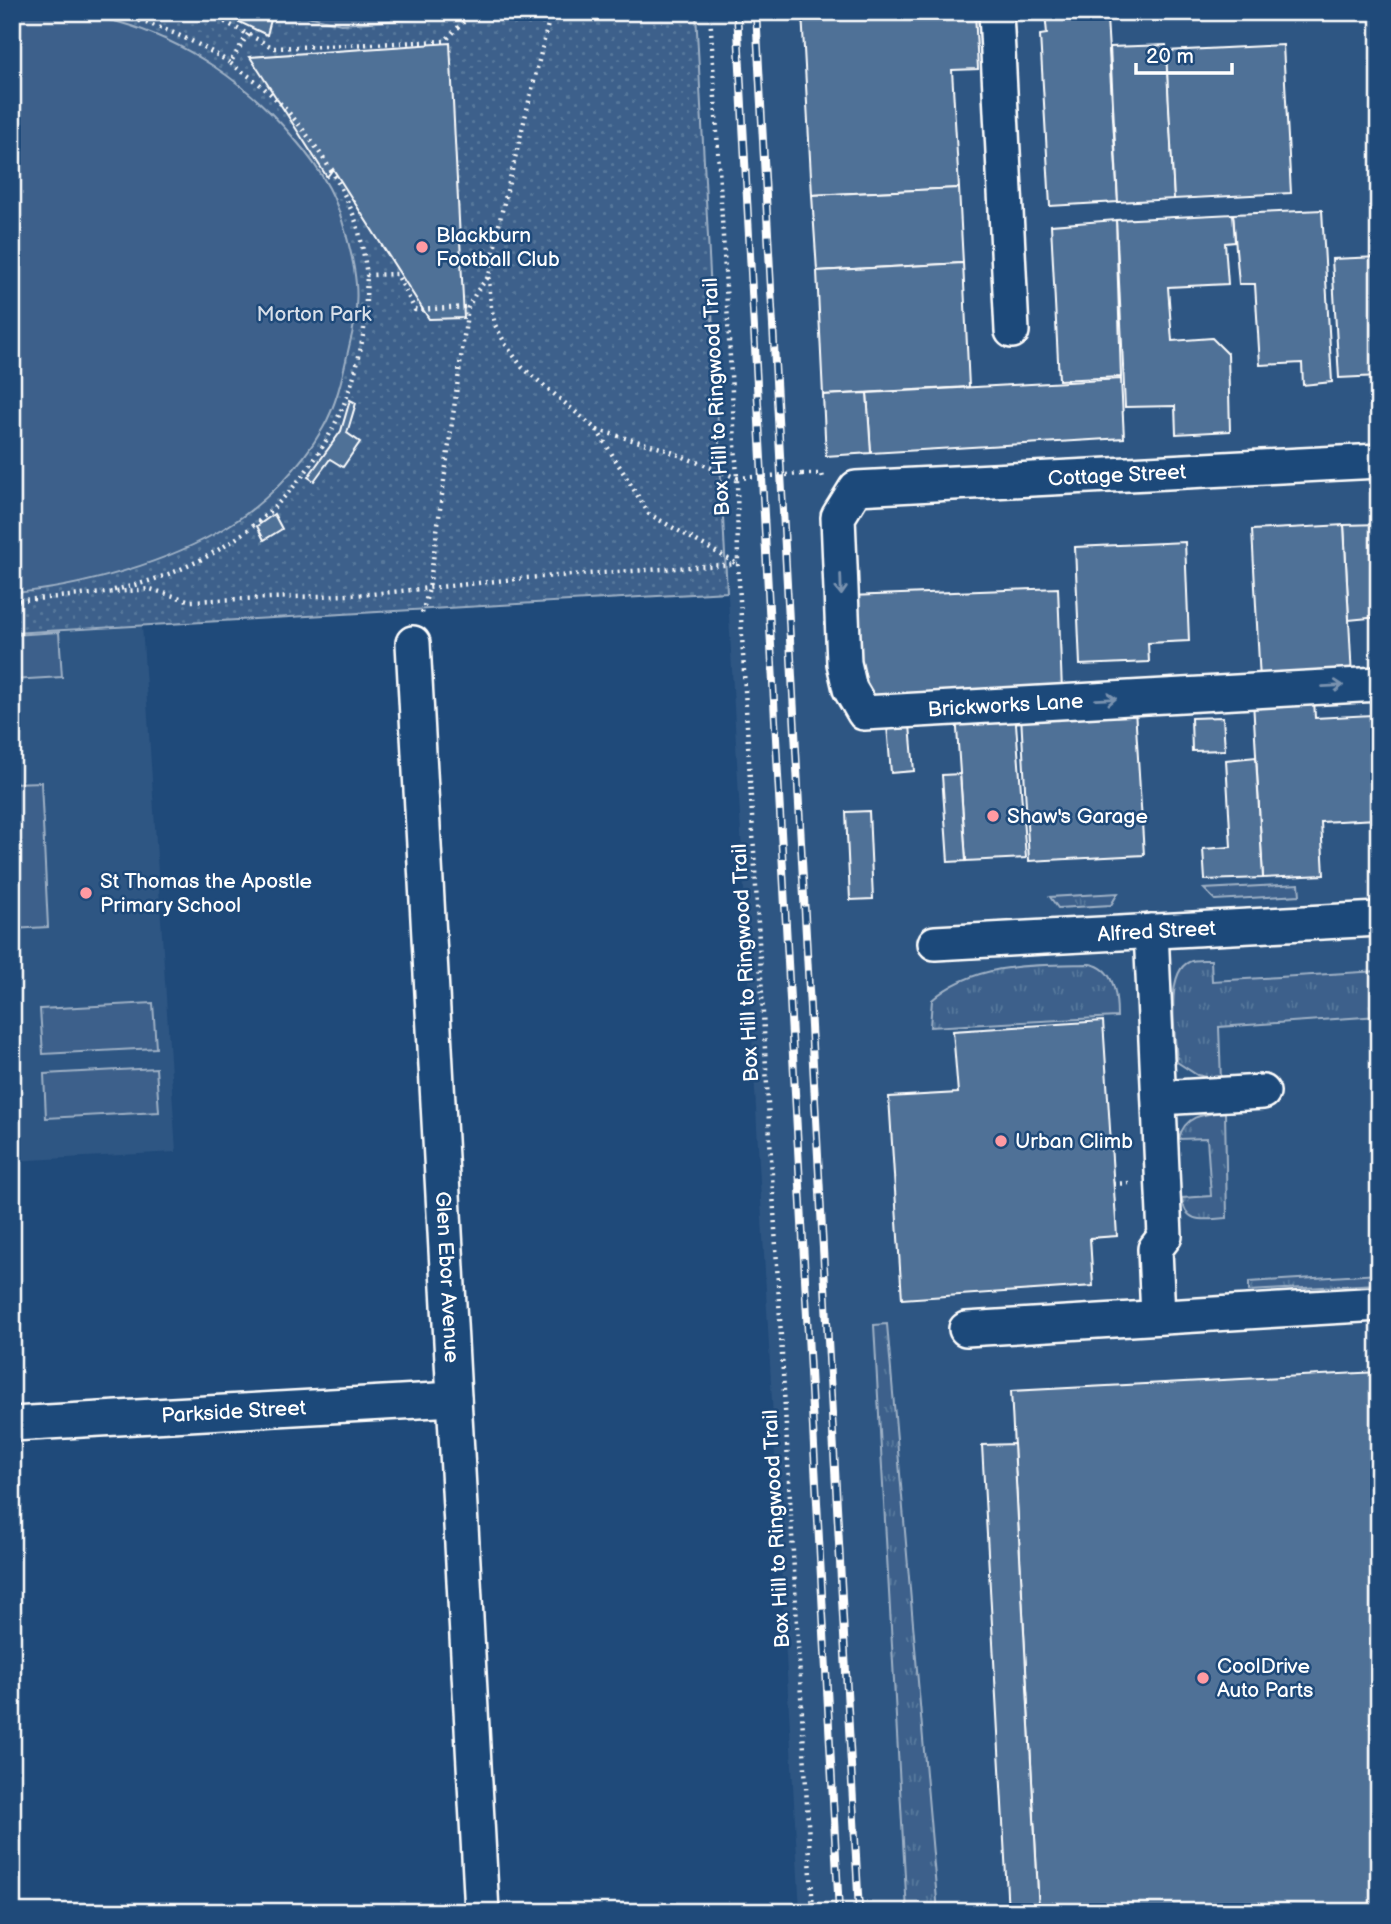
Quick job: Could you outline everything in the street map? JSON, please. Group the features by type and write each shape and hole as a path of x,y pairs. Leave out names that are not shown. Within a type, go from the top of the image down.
{"street":[{"path":"996,12 1012,331"},
{"name":"Cottage Street","path":"856,488 1379,461"},
{"name":"Brickworks Lane","path":"856,488 838,517 844,663 850,689 864,713 1379,684"},
{"name":"Glen Ebor Avenue","path":"413,643 482,1912"},
{"name":"Alfred Street","path":"935,943 1379,919"},
{"path":"1151,931 1165,1236 1155,1249 1158,1317"},
{"path":"1159,1098 1263,1092"},
{"path":"966,1329 1379,1304"},
{"name":"Parkside Street","path":"12,1424 454,1399"}],"path":[{"path":"92,594 162,577 199,562 234,542 267,515 298,484 322,451 343,407 364,329 367,275 356,223 344,194 312,143 273,97 230,63 200,44 161,28 98,12"},
{"path":"206,12 274,48 445,41 473,12"},
{"path":"551,12 500,215 489,276 493,316 506,345 522,367 597,430 649,514 738,565"},
{"name":"Box Hill to Ringwood Trail","path":"710,12 813,1912"},
{"path":"230,63 248,34"},
{"path":"367,275 397,274 415,310 468,307"},
{"path":"413,643 429,589 468,307 489,276"},
{"path":"597,430 660,447 737,478 802,474"},
{"path":"12,600 150,589 191,601 372,594 526,578 738,565"}],"shaded area":[{"path":"696,12 1379,12 1379,1912 800,1912"},
{"name":"St Thomas the Apostle Primary School","path":"142,625 176,1152 12,1161 12,633"}],"green space":[{"name":"Morton Park","path":"12,12 696,12 727,592 12,633"},
{"path":"291,12 434,12 414,19 341,24"},
{"path":"12,13 105,19 143,30 191,52 255,98 312,161 334,197 353,262 356,308 342,378 323,428 281,483 256,506 205,539 152,562 95,579 12,593"},
{"path":"59,632 62,677 12,680 12,635"},
{"path":"41,782 48,927 12,929 12,783"},
{"path":"1299,884 1300,895 1215,900 1204,889"},
{"path":"1118,893 1111,905 1058,908 1050,897"},
{"path":"1211,960 1212,981 1379,971 1379,1016 1219,1027 1221,1080 1197,1075 1177,1062 1174,992 1181,969 1189,962"},
{"path":"1090,964 1105,971 1110,977 1115,992 1117,1017 930,1027 932,1000 967,978 1007,968"},
{"path":"153,1003 156,1048 43,1054 40,1009"},
{"path":"156,1068 159,1112 46,1118 44,1074"},
{"path":"1225,1112 1227,1218 1198,1219 1187,1213 1182,1198 1211,1196 1207,1138 1179,1139 1190,1120"},
{"path":"1379,1274 1379,1284 1249,1291 1249,1282"},
{"path":"887,1324 938,1912 907,1912 874,1325"}],"building":[{"path":"235,12 273,12 267,35 233,19"},
{"path":"802,12 975,12 978,69 952,70 959,188 812,195"},
{"path":"1045,12 1077,12 1078,20 1107,18 1118,202 1050,206 1040,35 1047,34"},
{"name":"Blackburn Football Club","path":"450,43 464,318 429,319 333,169 327,177 250,57"},
{"path":"1166,45 1174,199 1118,202 1110,47"},
{"path":"1283,45 1291,193 1174,199 1166,51"},
{"path":"959,188 963,263 817,271 812,195"},
{"path":"1322,210 1332,382 1303,385 1302,363 1260,365 1255,284 1239,284 1233,214"},
{"path":"1233,214 1235,242 1225,243 1228,284 1168,287 1172,341 1212,338 1228,354 1230,431 1176,434 1175,406 1125,407 1116,220"},
{"path":"1116,220 1121,377 1059,380 1051,225"},
{"path":"1379,257 1379,376 1339,378 1332,259"},
{"path":"963,263 969,387 823,395 817,271"},
{"path":"1121,379 1124,438 871,453 867,393"},
{"path":"867,393 871,453 826,456 823,395"},
{"path":"350,400 356,403 347,433 360,442 343,467 330,459 314,481 308,477 341,431"},
{"path":"274,514 282,529 264,540 257,526"},
{"path":"1379,524 1379,617 1349,620 1344,525"},
{"path":"1344,525 1352,677 1260,681 1252,530"},
{"path":"1185,542 1189,641 1148,643 1149,662 1080,665 1075,547"},
{"path":"1058,588 1062,691 865,698 849,596"},
{"path":"1375,694 1379,694 1379,789"},
{"path":"1314,698 1315,718 1372,715 1377,819 1321,822 1324,875 1263,878 1253,701"},
{"path":"1135,709 1144,855 1029,861 1021,715"},
{"name":"Shaw's Garage","path":"1015,710 1026,858 966,861 956,714"},
{"path":"1223,717 1225,750 1192,751 1191,718"},
{"path":"910,725 914,771 891,773 887,726"},
{"path":"1256,757 1263,878 1205,880 1203,849 1231,847 1226,760"},
{"path":"960,774 966,861 948,862 942,775"},
{"path":"869,811 873,899 850,900 846,812"},
{"name":"Urban Climb","path":"1103,1021 1117,1236 1090,1238 1093,1286 902,1299 889,1097 958,1093 953,1031"},
{"name":"CoolDrive Auto Parts","path":"1379,1372 1379,1912 1039,1912 1011,1391"},
{"path":"1014,1444 1039,1912 1008,1912 982,1445"}],"railway":[{"path":"737,12 839,1912"},
{"path":"756,12 859,1912"}],"place":[{"name":"Blackburn Football Club","path":"422,247"},
{"name":"Shaw's Garage","path":"993,816"},
{"name":"St Thomas the Apostle Primary School","path":"86,893"},
{"name":"Urban Climb","path":"1001,1141"},
{"name":"CoolDrive Auto Parts","path":"1203,1678"}]}
